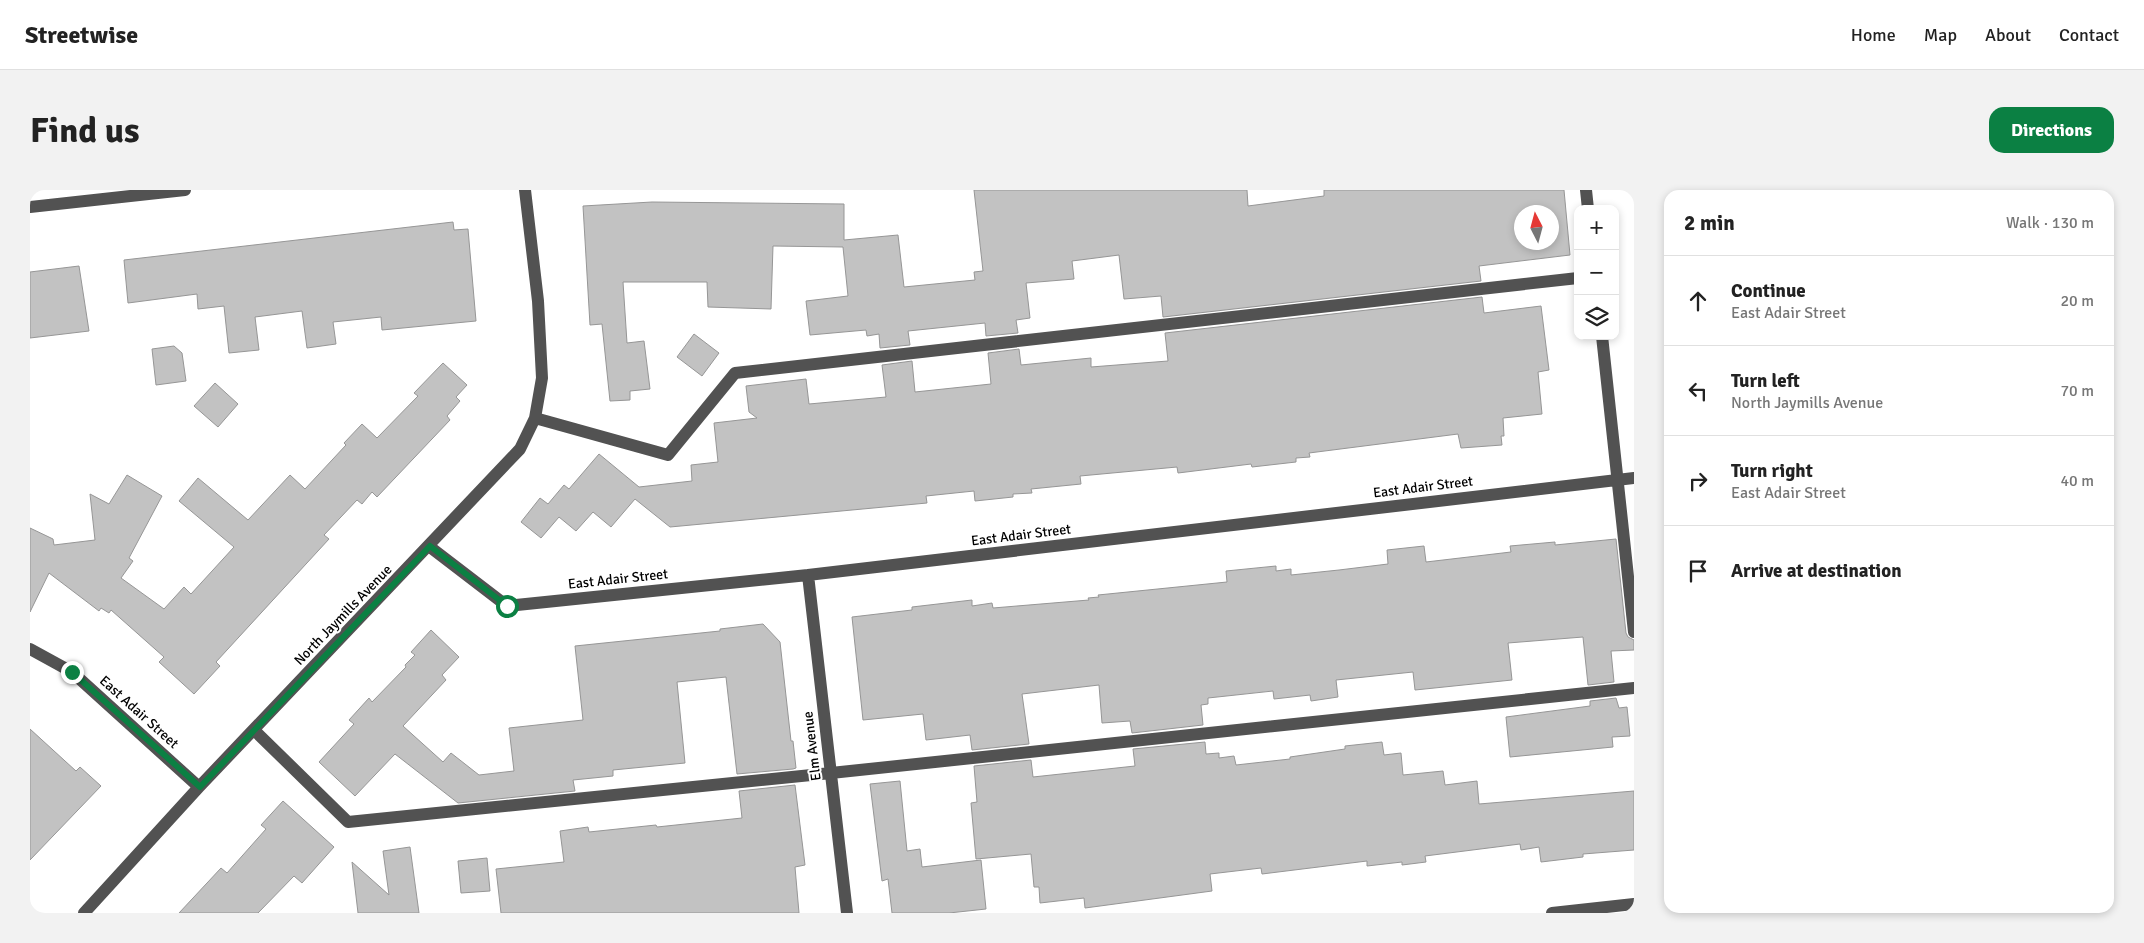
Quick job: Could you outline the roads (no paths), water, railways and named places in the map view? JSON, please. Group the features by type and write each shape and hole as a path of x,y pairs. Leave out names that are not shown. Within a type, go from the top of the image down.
{"street":[{"path":"30,207 185,190"},
{"name":"North Jaymills Avenue","path":"84,913 200,787 520,449 535,418 542,378 538,301 524,190"},
{"path":"1586,190 1588,205"},
{"path":"535,418 668,455 735,372 1574,278"},
{"path":"1602,340 1634,632"},
{"name":"East Adair Street","path":"430,546 507,606 808,575 1634,478"},
{"name":"Elm Avenue","path":"808,575 847,913"},
{"name":"East Adair Street","path":"30,649 72,672 200,787"},
{"path":"254,730 348,822 1634,688"},
{"path":"1552,913 1634,904"}]}
